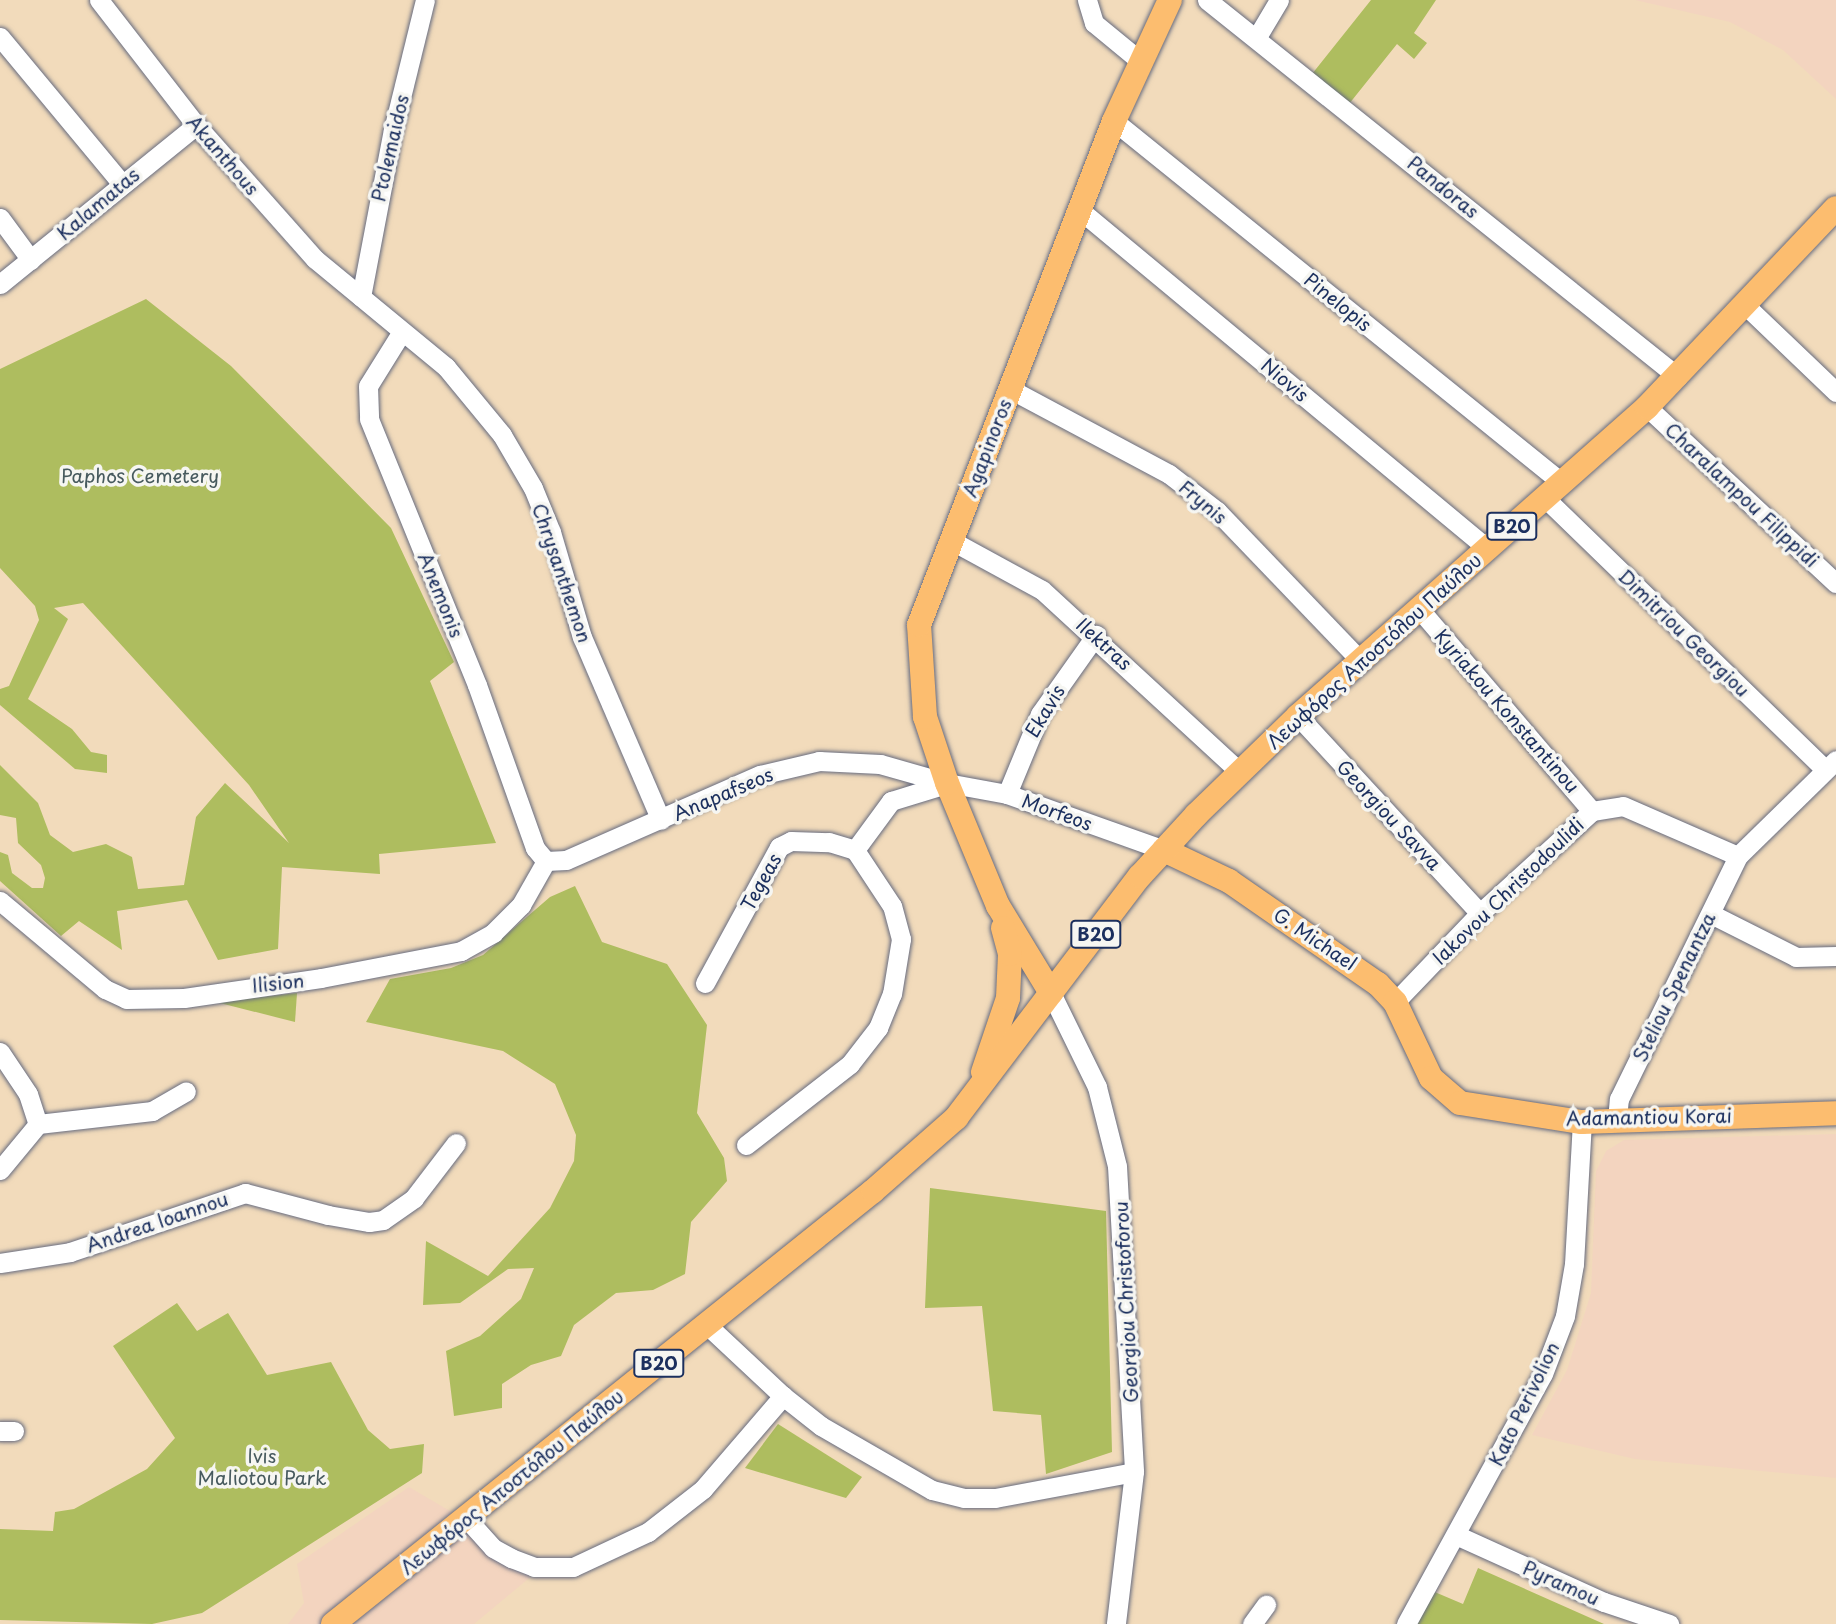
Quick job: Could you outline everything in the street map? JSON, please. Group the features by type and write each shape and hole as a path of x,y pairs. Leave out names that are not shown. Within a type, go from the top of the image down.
{"main road":[{"name":"Agapinoros","path":"998,906 947,783 925,717 918,654 919,625 1114,121 1139,60 1170,0"},
{"name":"Λεωφόρος Αποστόλου Παύλου","path":"1051,993 1171,842 1239,771 1647,407 1836,208"},
{"name":"G. Michael","path":"1171,842 1350,961 1395,1002"},
{"path":"998,906 1051,993"},
{"path":"976,1093 1008,998 1010,954 998,906"},
{"name":"B20","path":"976,1093 1051,993"},
{"name":"Adamantiou Korai","path":"1395,1002 1422,1063 1444,1092 1476,1108 1582,1122 1836,1113"},
{"name":"Λεωφόρος Αποστόλου Παύλου","path":"334,1624 907,1164 976,1093"}],"street":[{"name":"Akanthous","path":"99,0 196,125 315,259 361,297"},
{"name":"Ptolemaidos","path":"361,297 390,143 425,0"},
{"path":"1087,0 1094,23 1139,60"},
{"name":"Pandoras","path":"1207,0 1257,37 1678,377"},
{"path":"1257,37 1279,0"},
{"path":"0,37 121,184"},
{"name":"Pinelopis","path":"1114,121 1552,490"},
{"name":"Kalamatas","path":"0,284 196,125"},
{"name":"Niovis","path":"1081,211 1488,549"},
{"path":"0,218 31,260"},
{"name":"Chrysanthemon","path":"361,297 466,388 502,435 533,488 582,637 661,820"},
{"path":"1745,305 1836,392"},
{"name":"Anemonis","path":"401,333 368,386 369,419 477,685 535,848 546,861"},
{"name":"Frynis","path":"1010,389 1148,462 1207,504 1361,661"},
{"name":"Charalampou Filippidi","path":"1647,407 1836,583"},
{"name":"Dimitriou Georgiou","path":"1552,490 1830,765"},
{"name":"Ilektras","path":"951,541 1042,590 1096,635 1239,771"},
{"name":"Kyriakou Konstantinou","path":"1421,611 1592,811"},
{"name":"Ekavis","path":"1007,794 1040,714 1096,635"},
{"name":"Georgiou Savva","path":"1298,716 1480,913"},
{"name":"Anapafseos","path":"546,861 566,860 760,775 819,761 880,764 947,783"},
{"path":"1738,856 1830,765"},
{"path":"746,1145 850,1064 878,1028 892,994 901,939 892,906 855,849 891,801 947,783"},
{"name":"Morfeos","path":"947,783 1007,794 1171,842"},
{"name":"Iakovou Christodoulidi","path":"1395,1002 1480,913 1592,811 1623,806 1647,813 1738,856"},
{"name":"Tegeas","path":"705,983 779,847 791,841 829,842 855,849"},
{"name":"Steliou Spenantza","path":"1617,1121 1619,1099 1738,856"},
{"name":"Ilision","path":"0,901 105,989 126,999 184,998 321,978 461,951 493,933 514,912 531,892 546,861"},
{"path":"1710,914 1796,957 1836,956"},
{"name":"Georgiou Christoforou","path":"1051,993 1097,1087 1117,1166 1134,1472 1116,1624"},
{"path":"0,1052 28,1094 38,1124"},
{"path":"0,1170 38,1124 152,1111 186,1091"},
{"name":"Kato Perivolion","path":"1406,1624 1543,1374 1565,1316 1574,1264 1582,1122"},
{"name":"Andrea Ioannou","path":"0,1263 70,1252 245,1193 355,1219 376,1221 398,1212 456,1143"},
{"path":"707,1325 783,1396 903,1476 964,1498 1030,1493 1134,1472"},
{"path":"467,1519 493,1548 511,1558 534,1567 573,1567 648,1532 703,1489 783,1396"},
{"name":"Pyramou","path":"1455,1535 1616,1607 1669,1624"},
{"path":"1252,1624 1266,1605"}],"shaded area":[{"path":"1635,0 1836,0 1836,99 1783,50 1730,22"},
{"path":"1836,1134 1836,1478 1635,1459 1532,1435 1567,1370 1591,1293 1596,1171 1606,1151 1624,1140"},
{"path":"409,1487 450,1511 496,1552 540,1569 474,1624 288,1624 304,1603 297,1564"}],"green space":[{"path":"1371,0 1436,0 1414,33 1427,43 1414,59 1397,44 1349,104 1312,74"},
{"name":"Paphos Cemetery","path":"146,299 231,366 391,528 454,662 430,681 496,843 379,854 380,874 282,867 278,949 218,960 187,900 117,911 122,950 79,921 61,936 0,881 0,852 8,855 12,873 32,888 43,888 45,878 41,865 18,843 16,818 0,815 0,765 38,803 50,835 73,852 106,844 132,857 138,889 184,885 196,817 225,783 289,843 249,785 83,603 54,608 68,619 28,699 72,729 91,752 107,755 107,773 75,769 0,705 0,689 9,686 39,620 35,606 0,568 0,369"},
{"path":"575,886 602,942 667,964 707,1025 697,1113 724,1158 727,1181 691,1222 685,1274 653,1290 616,1293 574,1325 561,1356 531,1365 502,1384 502,1408 454,1416 446,1351 480,1336 521,1299 534,1268 508,1269 460,1303 423,1305 426,1241 488,1276 550,1208 574,1161 576,1135 555,1084 503,1051 366,1022 390,979 451,968 483,955 550,897"},
{"path":"297,993 295,1022 216,1002"},
{"path":"930,1188 1106,1211 1112,1452 1046,1474 1041,1415 993,1411 982,1306 925,1308"},
{"name":"Ivis Maliotou Park","path":"177,1303 197,1331 228,1313 267,1375 331,1362 368,1430 390,1449 424,1444 422,1473 202,1613 152,1624 0,1620 0,1529 53,1531 55,1512 74,1509 147,1469 175,1438 113,1346"},
{"path":"778,1424 862,1477 846,1498 745,1468"},
{"path":"1478,1568 1604,1624 1416,1624 1430,1590 1463,1604"}]}
